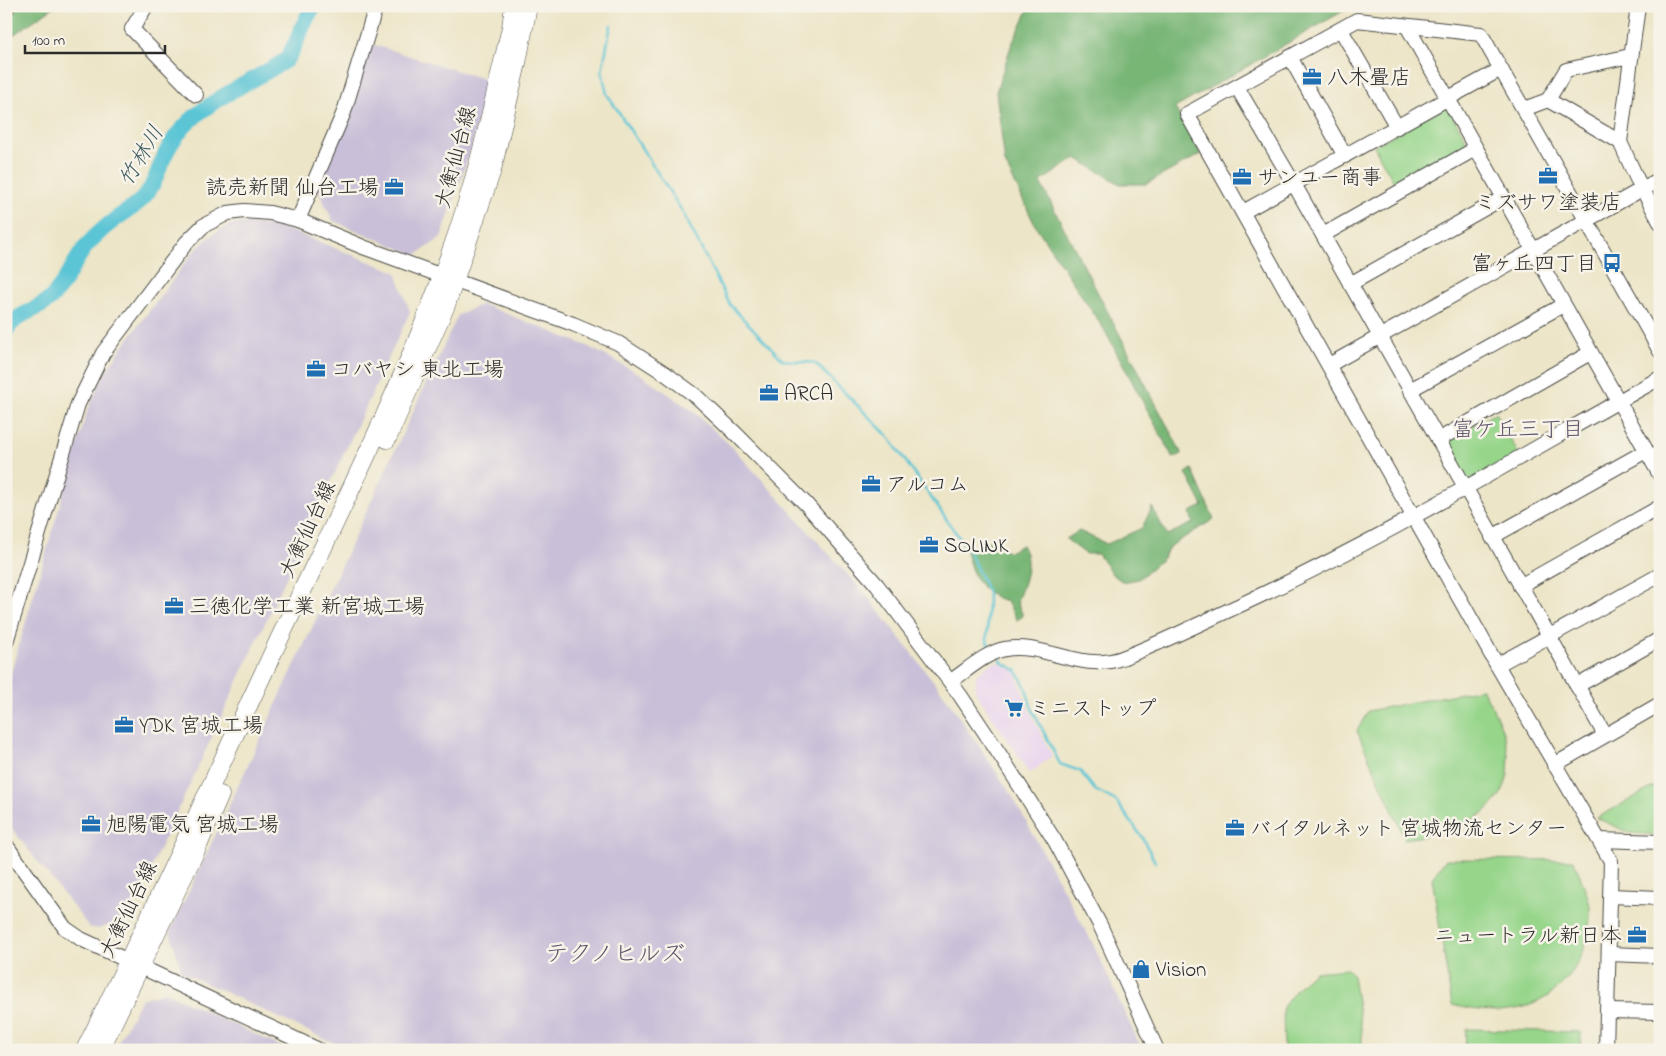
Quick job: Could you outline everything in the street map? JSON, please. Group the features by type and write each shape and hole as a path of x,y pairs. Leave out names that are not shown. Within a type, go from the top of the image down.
{"main road":[{"name":"大衡仙台線","path":"448,279 479,166 511,27 514,6"},
{"name":"大衡仙台線","path":"85,1050 196,848 290,638 390,433 448,279 492,170 528,6"},
{"name":"大衡仙台線","path":"100,1050 134,963"}],"street":[{"path":"146,6 132,29 196,95"},
{"path":"298,220 344,112 376,6"},
{"path":"1638,6 1620,142 1642,190 1660,222"},
{"path":"1606,1050 1611,862 1497,665 1187,114 1357,20 1481,34 1660,351"},
{"path":"1407,26 1660,475"},
{"path":"1341,30 1397,127"},
{"path":"1524,109 1548,100 1566,70 1630,56"},
{"path":"1290,57 1345,156"},
{"path":"1242,212 1501,70"},
{"path":"1237,87 1323,235 1548,637 1605,735"},
{"path":"1548,100 1620,142"},
{"path":"1323,235 1475,149"},
{"path":"1329,365 1660,179"},
{"path":"1350,284 1503,198"},
{"path":"6,642 78,404 103,353 186,243 203,226 228,213 244,211 270,213 298,220 363,248 573,324 618,343 696,396 733,431 806,504 877,585 951,681 1054,841 1100,925 1157,1050"},
{"path":"1410,390 1563,305"},
{"path":"1438,440 1590,353"},
{"path":"951,681 992,654 1003,649 1018,648 1087,663 1119,659 1161,642 1295,579 1414,517 1660,378"},
{"path":"1492,537 1646,451"},
{"path":"1520,586 1660,507"},
{"path":"1497,665 1660,575"},
{"path":"1577,686 1660,639"},
{"path":"1554,765 1660,704"},
{"path":"1600,840 1660,842"},
{"path":"6,845 65,928 81,939 319,1050"},
{"path":"1611,896 1660,898"},
{"path":"1609,954 1660,956"},
{"path":"1607,1010 1660,1012"}],"shaded area":[{"path":"371,44 487,80 471,149 441,238 416,255 333,221 318,190"},
{"path":"251,223 281,227 396,272 410,312 128,917 99,929 89,927 6,821 6,690 86,415 100,381 120,350 195,250 213,234 232,224"},
{"path":"482,304 587,346 640,374 694,412 734,449 867,596 945,696 1011,794 1092,942 1142,1050 348,1050 182,972 170,932 458,315"},
{"path":"997,662 1015,671 1029,710 1052,756 1030,773 975,691 976,677 980,671"},
{"path":"165,992 288,1050 114,1050 141,999"}],"green space":[{"path":"6,6 55,6 6,40"},
{"path":"1030,6 1352,6 1175,108 1201,154 1146,184 1120,184 1076,158 1040,182 1182,454 1173,458 1105,331 1035,225 1005,163 996,92 1011,46"},
{"path":"1443,107 1449,109 1469,145 1466,149 1397,188 1374,146"},
{"path":"1496,413 1519,455 1468,481 1445,445 1447,439"},
{"path":"1192,469 1214,519 1169,547 1164,557 1139,579 1123,582 1112,574 1098,554 1086,554 1066,539 1079,531 1107,544 1142,528 1152,507 1167,535 1193,523 1190,512 1203,506 1186,473"},
{"path":"992,540 1009,552 1022,545 1025,552 1027,559 1026,573 1017,601 1023,616 1017,620 1006,600 997,598 977,581 970,564 966,551"},
{"path":"1482,689 1499,721 1507,749 1508,773 1501,793 1487,810 1467,823 1439,833 1405,839 1357,731 1368,711"},
{"path":"1660,783 1660,835 1629,833 1597,818"},
{"path":"1446,859 1574,860 1586,890 1590,907 1586,942 1572,972 1548,996 1533,1004 1500,1011 1452,1005 1432,878"},
{"path":"1347,969 1353,975 1362,1034 1362,1050 1284,1050 1283,1007 1298,987 1315,972"},
{"path":"1466,1029 1581,1032 1581,1050 1465,1050"}],"waterway":[{"name":"竹林川","path":"6,331 15,320 51,298 91,241 106,226 144,197 153,183 171,145 182,129 193,118 218,99 286,60 314,6"},
{"path":"611,25 602,71 607,94 682,211 730,305 783,360 815,363 888,436 970,553 988,593 987,642 990,646"},
{"path":"1000,659 1003,663 1016,670 1025,686 1032,709 1060,764 1080,771 1095,790 1116,801 1142,837 1155,862"}],"place":[{"name":"八木畳店","path":"1312,77"},
{"name":"ミズサワ塗装店","path":"1548,176"},
{"name":"サンユー商事","path":"1242,177"},
{"name":"読売新聞 仙台工場","path":"394,187"},
{"name":"富ヶ丘四丁目","path":"1612,263"},
{"name":"コバヤシ 東北工場","path":"316,369"},
{"name":"ARCA","path":"769,393"},
{"name":"アルコム","path":"871,484"},
{"name":"SOLINK","path":"929,545"},
{"name":"三徳化学工業 新宮城工場","path":"174,606"},
{"name":"ミニストップ","path":"1014,708"},
{"name":"YDK 宮城工場","path":"124,725"},
{"name":"旭陽電気 宮城工場","path":"91,824"},
{"name":"バイタルネット 宮城物流センター","path":"1235,828"},
{"name":"ニュートラル新日本","path":"1637,935"},
{"name":"Vision","path":"1141,969"}],"district":[{"name":"富ケ丘三丁目","path":"1518,428"},
{"name":"テクノヒルズ","path":"615,953"}]}
